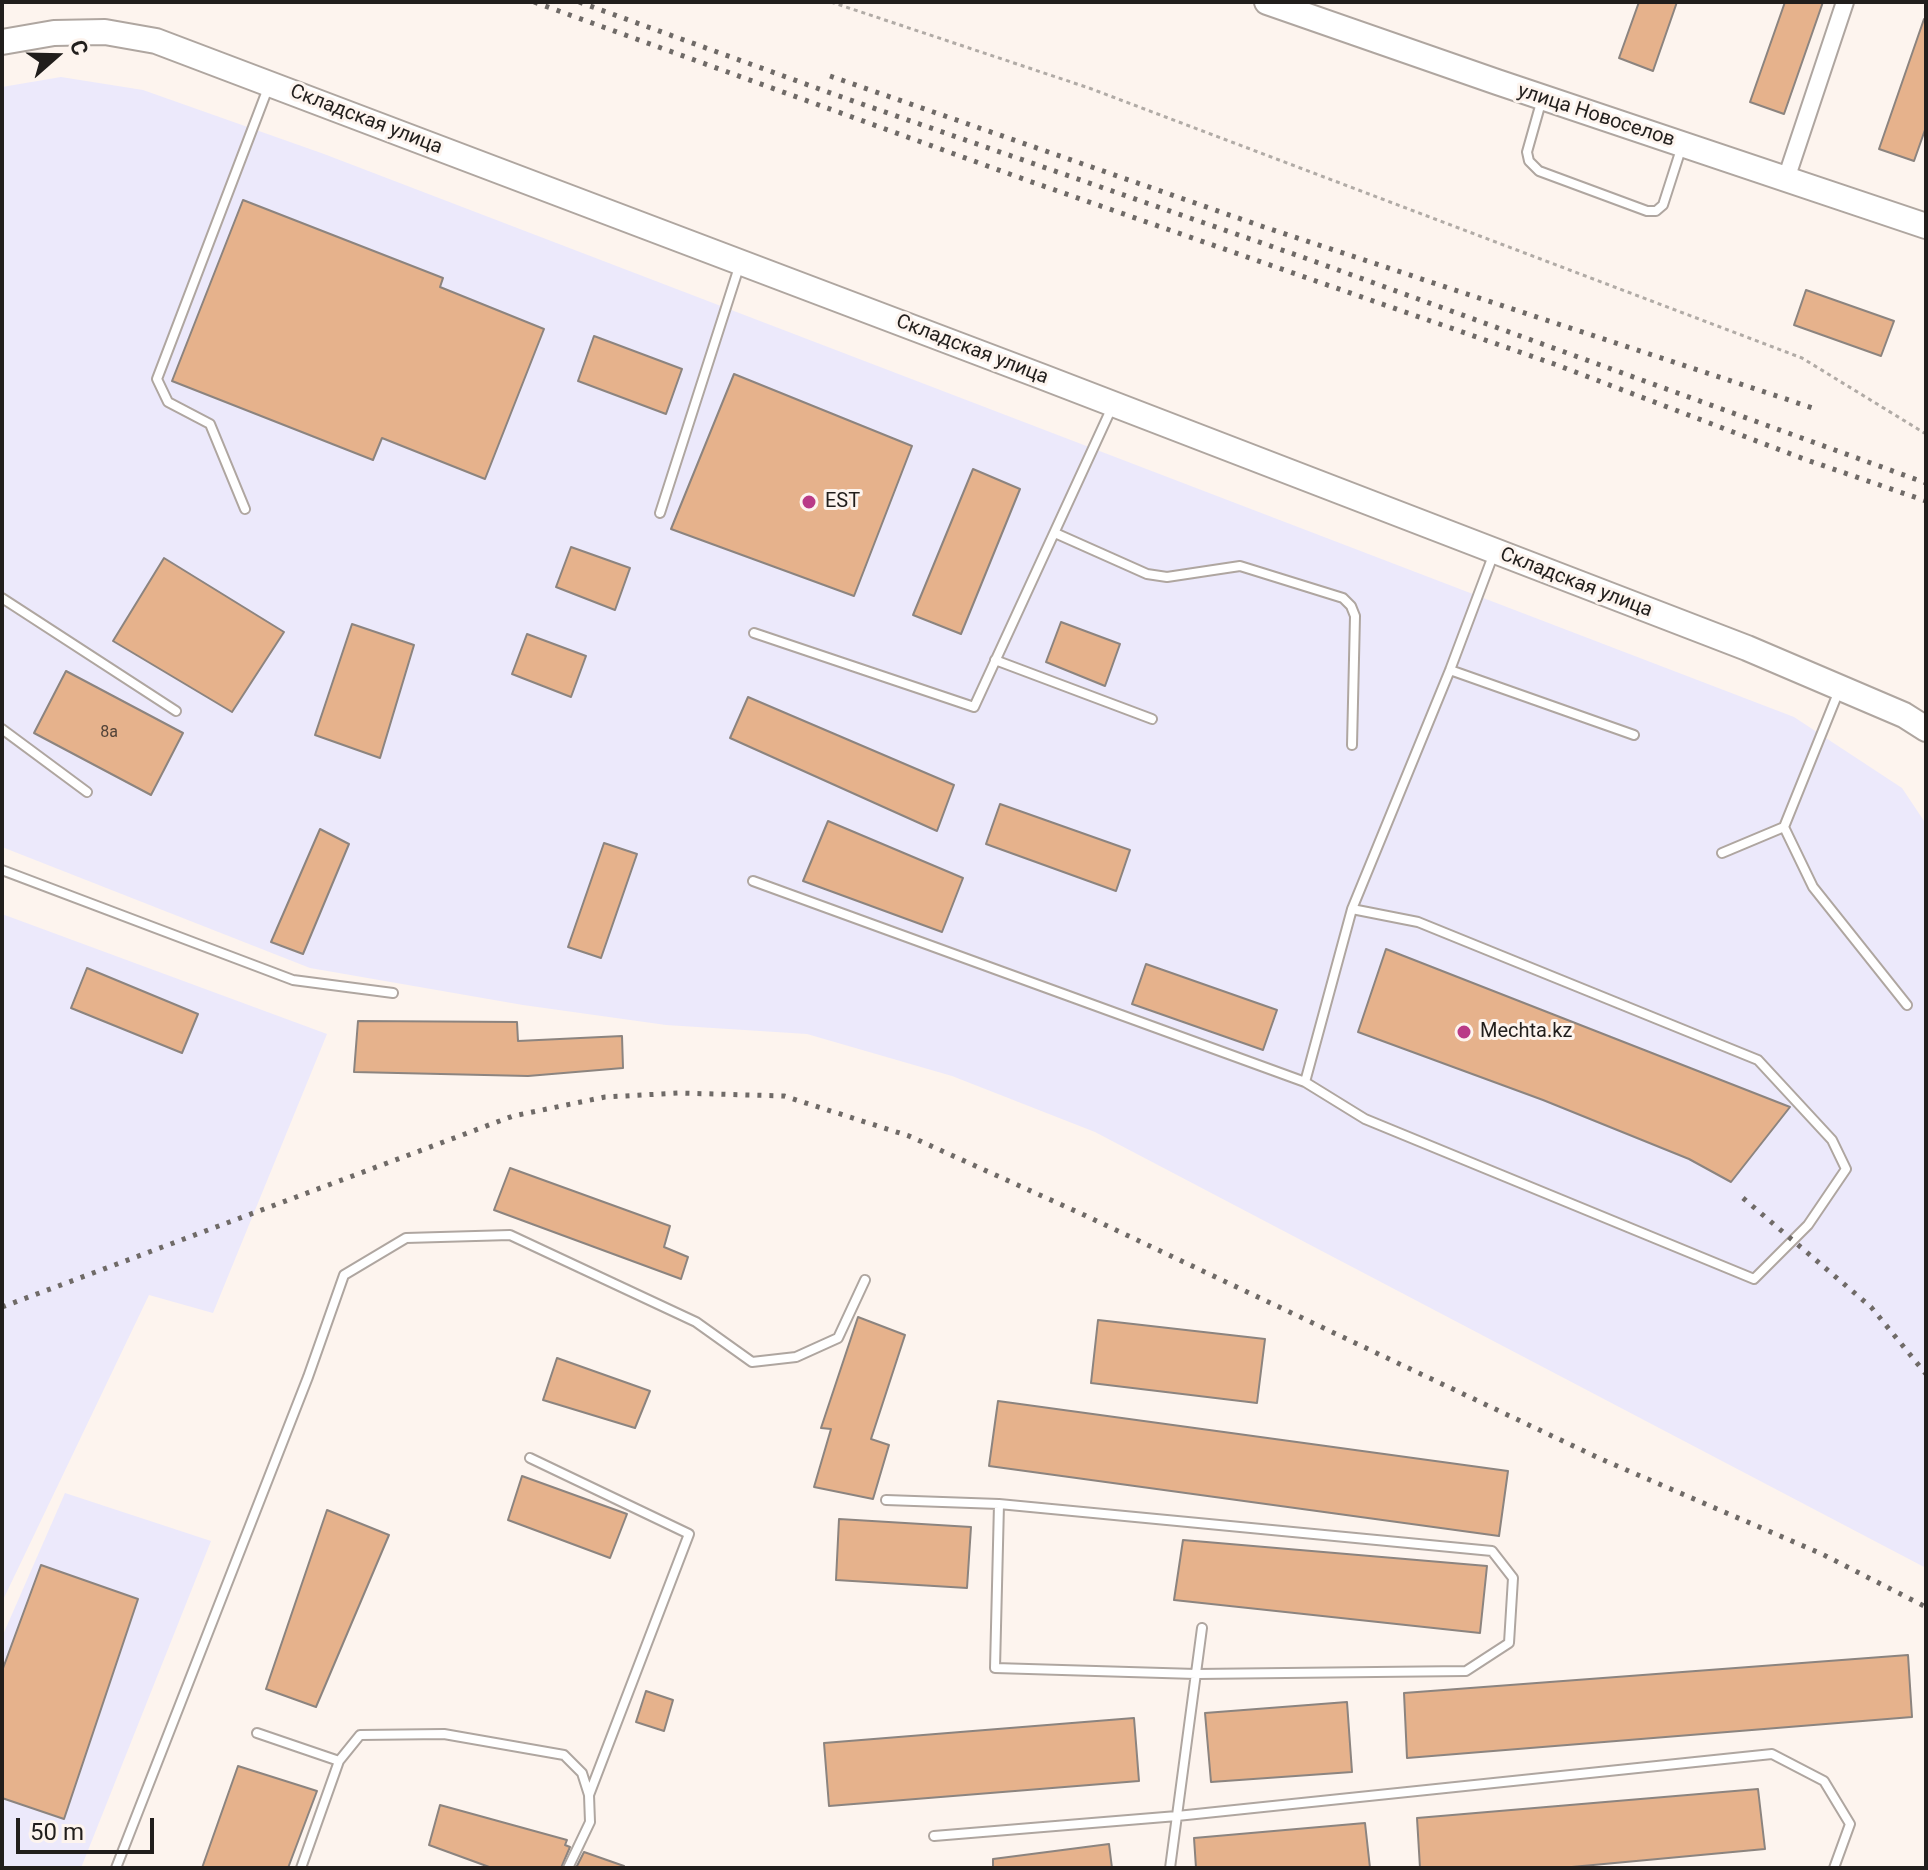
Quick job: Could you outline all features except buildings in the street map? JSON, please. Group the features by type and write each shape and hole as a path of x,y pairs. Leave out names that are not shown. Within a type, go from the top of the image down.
{"main road":[{"name":"улица Новоселов","path":"1267,2 1926,226"},
{"name":"Складская улица","path":"2,42 54,33 105,32 156,41 1747,648 1904,715 1926,729"}],"street":[{"path":"1786,179 1845,2"}],"lane":[{"path":"245,509 210,424 168,402 157,379 270,84"},
{"path":"1542,98 1527,152 1529,161 1539,171 1647,211 1656,211 1663,205 1682,144"},
{"path":"660,513 741,262"},
{"path":"754,633 974,707 1114,404"},
{"path":"1055,533 1147,574 1167,577 1240,566 1343,598 1355,616 1352,745"},
{"path":"1305,1082 1352,909 1450,670 1494,552"},
{"path":"2,598 176,711"},
{"path":"995,660 1152,719"},
{"path":"1450,670 1634,735"},
{"path":"1722,853 1784,827 1840,688"},
{"path":"2,729 87,792"},
{"path":"1784,827 1813,887 1907,1005"},
{"path":"2,870 293,980 393,993"},
{"path":"753,881 1305,1082 1365,1119 1754,1279 1808,1225 1846,1169 1832,1140 1758,1060 1418,922 1352,909"},
{"path":"116,1868 308,1377 344,1275 406,1238 510,1235 696,1322 752,1362 796,1357 838,1338 865,1280"},
{"path":"530,1458 689,1534 589,1795"},
{"path":"886,1500 999,1504 1492,1551 1513,1578 1509,1643 1466,1671 1196,1674 995,1668 999,1504"},
{"path":"1170,1868 1202,1628"},
{"path":"257,1733 339,1761"},
{"path":"301,1868 339,1761 360,1735 444,1734 564,1755 582,1773 589,1795 590,1822 568,1868"},
{"path":"934,1836 1177,1816 1772,1754 1824,1781 1850,1824 1834,1868"}],"path":[{"path":"831,2 1089,88 1802,358 1926,434"}],"shaded area":[{"path":"61,77 143,90 324,154 1794,717 1902,788 1926,824 1926,1568 1095,1132 952,1076 807,1034 666,1025 523,1005 310,968 2,847 2,87"},
{"path":"2,914 327,1034 213,1313 149,1295 2,1602"},
{"path":"65,1493 211,1541 81,1868 2,1868 2,1637"}],"railway":[{"path":"534,2 1029,181 1557,365 1804,459 1926,501"},
{"path":"579,2 1305,258 1926,483"},
{"path":"830,76 1264,227 1816,409"},
{"path":"2,1307 513,1116 605,1097 679,1093 784,1096 909,1136 1082,1214 1601,1459 1822,1554 1926,1607"},
{"path":"1743,1198 1871,1307 1926,1374"}],"place":[{"name":"EST","path":"809,502"},
{"name":"Mechta.kz","path":"1464,1032"}]}
